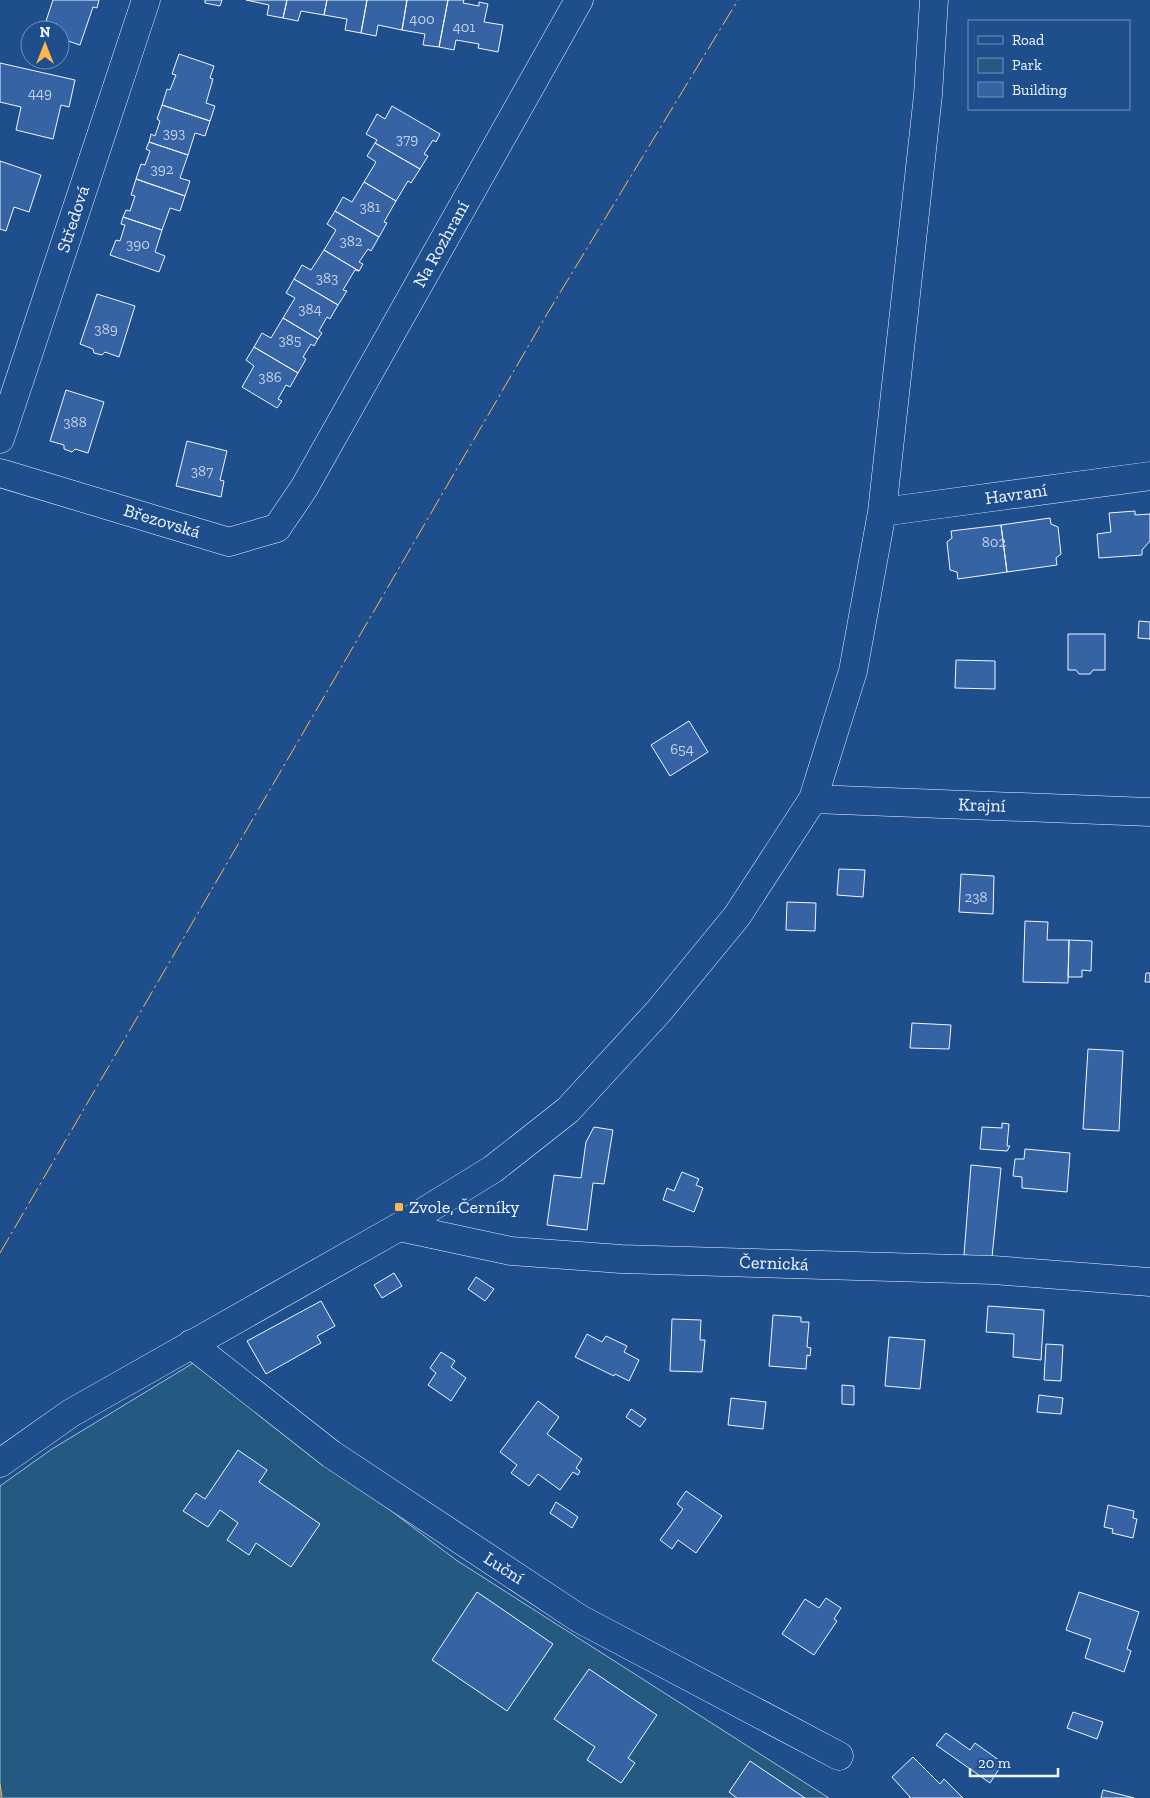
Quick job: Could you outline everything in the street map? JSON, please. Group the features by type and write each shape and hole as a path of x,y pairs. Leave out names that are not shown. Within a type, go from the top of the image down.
{"street":[{"name":"Středová","path":"0,439 146,0"},
{"name":"Na Rozhraní","path":"304,488 579,0"},
{"path":"0,1463 71,1413 399,1228 494,1169 568,1110 659,1011 737,916 813,799 853,672 882,512 928,95 934,0"},
{"name":"Březovská","path":"0,472 230,542 277,528 304,488"},
{"name":"Havraní","path":"882,512 1150,476"},
{"name":"Krajní","path":"813,799 1150,812"},
{"name":"Černická","path":"399,1228 510,1251 631,1259 993,1270 1150,1282"},
{"name":"Luční","path":"191,1344 331,1454 580,1619 839,1756"}],"green space":[{"path":"195,1362 456,1560 829,1798 0,1798 0,1486 52,1449"}],"building":[{"path":"53,0 99,0 97,8 93,7 80,45 70,42 70,20 46,20"},
{"path":"205,0 222,0 220,6 205,3"},
{"path":"246,0 287,0 283,18 267,15 269,5"},
{"path":"287,0 327,0 324,15 301,11 298,21 283,18"},
{"path":"327,0 367,0 361,33 345,30 347,19 324,15"},
{"path":"367,0 407,0 402,30 378,25 376,36 361,33"},
{"path":"407,0 448,0 439,47 423,45 425,34 402,30"},
{"path":"448,0 464,0 463,3 479,6 479,2 488,4 484,22 503,25 498,52 478,48 479,44 456,40 454,50 439,47"},
{"path":"179,54 214,66 210,78 213,79 206,103 215,106 210,121 162,105 167,89 170,90 176,75 172,74"},
{"path":"0,63 20,68 20,70 31,70 75,80 69,107 61,105 53,139 16,130 21,107 0,102"},
{"path":"162,105 210,121 205,136 195,133 188,155 149,142 151,134 155,136 160,121 157,119"},
{"path":"392,106 440,134 436,142 433,140 424,154 428,156 420,169 375,143 377,140 366,134 377,114 385,119"},
{"path":"149,142 188,155 180,178 190,181 185,196 136,179 141,164 145,165 150,151 146,149"},
{"path":"375,143 420,169 411,183 408,181 396,201 364,182 376,162 367,156"},
{"path":"0,161 41,175 29,212 14,207 6,231 0,229"},
{"path":"136,179 185,196 180,211 170,208 162,230 123,217 126,210 130,211 135,196 131,195"},
{"path":"364,182 396,201 384,222 387,223 379,237 335,211 343,197 352,202"},
{"path":"335,211 379,237 371,251 368,249 359,262 363,264 359,271 324,250 336,230 327,224"},
{"path":"123,217 162,230 155,252 165,256 159,272 110,255 116,240 120,241 125,225 121,224"},
{"path":"324,250 359,271 355,270 343,290 347,291 338,305 294,279 302,265 311,270"},
{"path":"294,279 338,305 330,319 327,317 319,331 322,333 318,339 283,318 295,298 286,293"},
{"path":"97,294 135,306 119,357 105,352 102,355 94,353 93,349 80,344"},
{"path":"283,318 318,339 314,346 311,344 303,357 306,359 298,373 254,347 262,333 271,338"},
{"path":"254,347 298,373 290,387 286,385 278,399 282,401 277,408 242,387 254,366 246,360"},
{"path":"66,390 104,402 88,453 75,449 72,452 64,449 64,445 50,441"},
{"path":"187,441 227,451 220,480 224,481 221,497 176,486"},
{"path":"1135,511 1135,515 1150,514 1150,541 1142,550 1142,555 1099,558 1097,534 1111,532 1109,513"},
{"path":"1050,518 1051,524 1058,527 1061,554 1056,558 1057,565 1007,572 1001,525"},
{"path":"1001,525 1007,572 958,579 957,572 950,570 947,542 952,538 951,531"},
{"path":"1139,621 1150,622 1150,639 1138,638"},
{"path":"1068,634 1105,634 1105,670 1093,670 1090,674 1079,674 1076,670 1068,670"},
{"path":"956,660 995,661 995,689 955,688"},
{"path":"689,721 708,752 670,776 651,745"},
{"path":"839,869 865,870 863,897 837,895"},
{"path":"961,874 994,876 993,914 959,912"},
{"path":"787,902 816,903 815,931 786,930"},
{"path":"1025,921 1048,922 1047,940 1069,940 1068,983 1023,982"},
{"path":"1069,940 1092,941 1091,971 1082,970 1082,977 1068,977"},
{"path":"1146,973 1150,973 1150,982 1145,982"},
{"path":"912,1023 951,1025 949,1049 910,1048"},
{"path":"1088,1049 1123,1051 1119,1131 1083,1129"},
{"path":"1002,1123 1009,1124 1007,1146 1010,1146 1007,1151 980,1149 982,1127 1002,1128"},
{"path":"594,1127 613,1130 604,1184 593,1183 587,1230 547,1225 554,1175 581,1178 586,1142"},
{"path":"1025,1149 1070,1153 1067,1192 1022,1188 1022,1177 1013,1176 1015,1159 1024,1159"},
{"path":"971,1165 1001,1168 992,1257 964,1255"},
{"path":"682,1172 699,1179 696,1185 703,1188 694,1212 663,1200 667,1188 674,1191"},
{"path":"394,1273 402,1286 382,1298 374,1285"},
{"path":"476,1277 494,1289 485,1301 468,1289"},
{"path":"321,1301 335,1326 317,1336 321,1343 266,1374 247,1341"},
{"path":"988,1306 1044,1310 1041,1360 1013,1357 1014,1334 986,1332"},
{"path":"773,1315 801,1317 801,1322 809,1322 807,1347 811,1348 810,1356 807,1355 806,1369 769,1366"},
{"path":"672,1319 701,1320 700,1340 705,1340 702,1372 670,1371"},
{"path":"587,1334 602,1342 606,1336 627,1346 624,1352 639,1360 629,1381 615,1374 614,1376 575,1357"},
{"path":"889,1337 925,1340 920,1389 885,1386"},
{"path":"1046,1344 1063,1345 1061,1381 1044,1380"},
{"path":"441,1352 455,1361 451,1367 466,1378 451,1401 428,1385 436,1373 430,1368"},
{"path":"842,1385 854,1386 854,1405 842,1404"},
{"path":"1039,1395 1063,1398 1061,1414 1037,1412"},
{"path":"731,1398 766,1402 763,1429 728,1425"},
{"path":"538,1401 559,1417 547,1434 582,1459 576,1468 580,1471 578,1475 573,1472 560,1490 538,1474 529,1486 511,1473 517,1465 500,1452"},
{"path":"631,1409 646,1419 640,1427 626,1417"},
{"path":"238,1450 267,1470 259,1482 320,1524 291,1567 256,1543 249,1555 227,1540 238,1523 220,1510 208,1527 183,1511 196,1493 205,1499"},
{"path":"686,1491 722,1516 696,1553 678,1540 672,1549 660,1540 683,1509 677,1504"},
{"path":"556,1502 578,1517 572,1528 550,1513"},
{"path":"1108,1505 1134,1511 1133,1518 1137,1519 1133,1538 1112,1533 1113,1529 1104,1527"},
{"path":"477,1592 553,1644 507,1711 432,1660"},
{"path":"1079,1592 1139,1612 1127,1649 1131,1651 1124,1672 1085,1658 1091,1639 1066,1630"},
{"path":"826,1598 841,1608 834,1619 837,1621 814,1655 782,1634 805,1599 819,1608"},
{"path":"589,1669 657,1715 628,1758 635,1763 621,1783 587,1760 595,1747 554,1719"},
{"path":"1073,1712 1103,1722 1097,1739 1067,1728"},
{"path":"946,1733 970,1750 975,1743 1003,1763 990,1783 936,1745"},
{"path":"913,1757 940,1784 944,1779 963,1798 909,1798 892,1777"},
{"path":"750,1761 805,1798 737,1798 729,1792"},
{"path":"1103,1790 1134,1798 1101,1798"}],"power":[{"path":"0,1253 547,314 738,0"},
{"path":"0,1784 2,1798"}],"place":[{"name":"Zvole, Černíky","path":"399,1207"}]}
